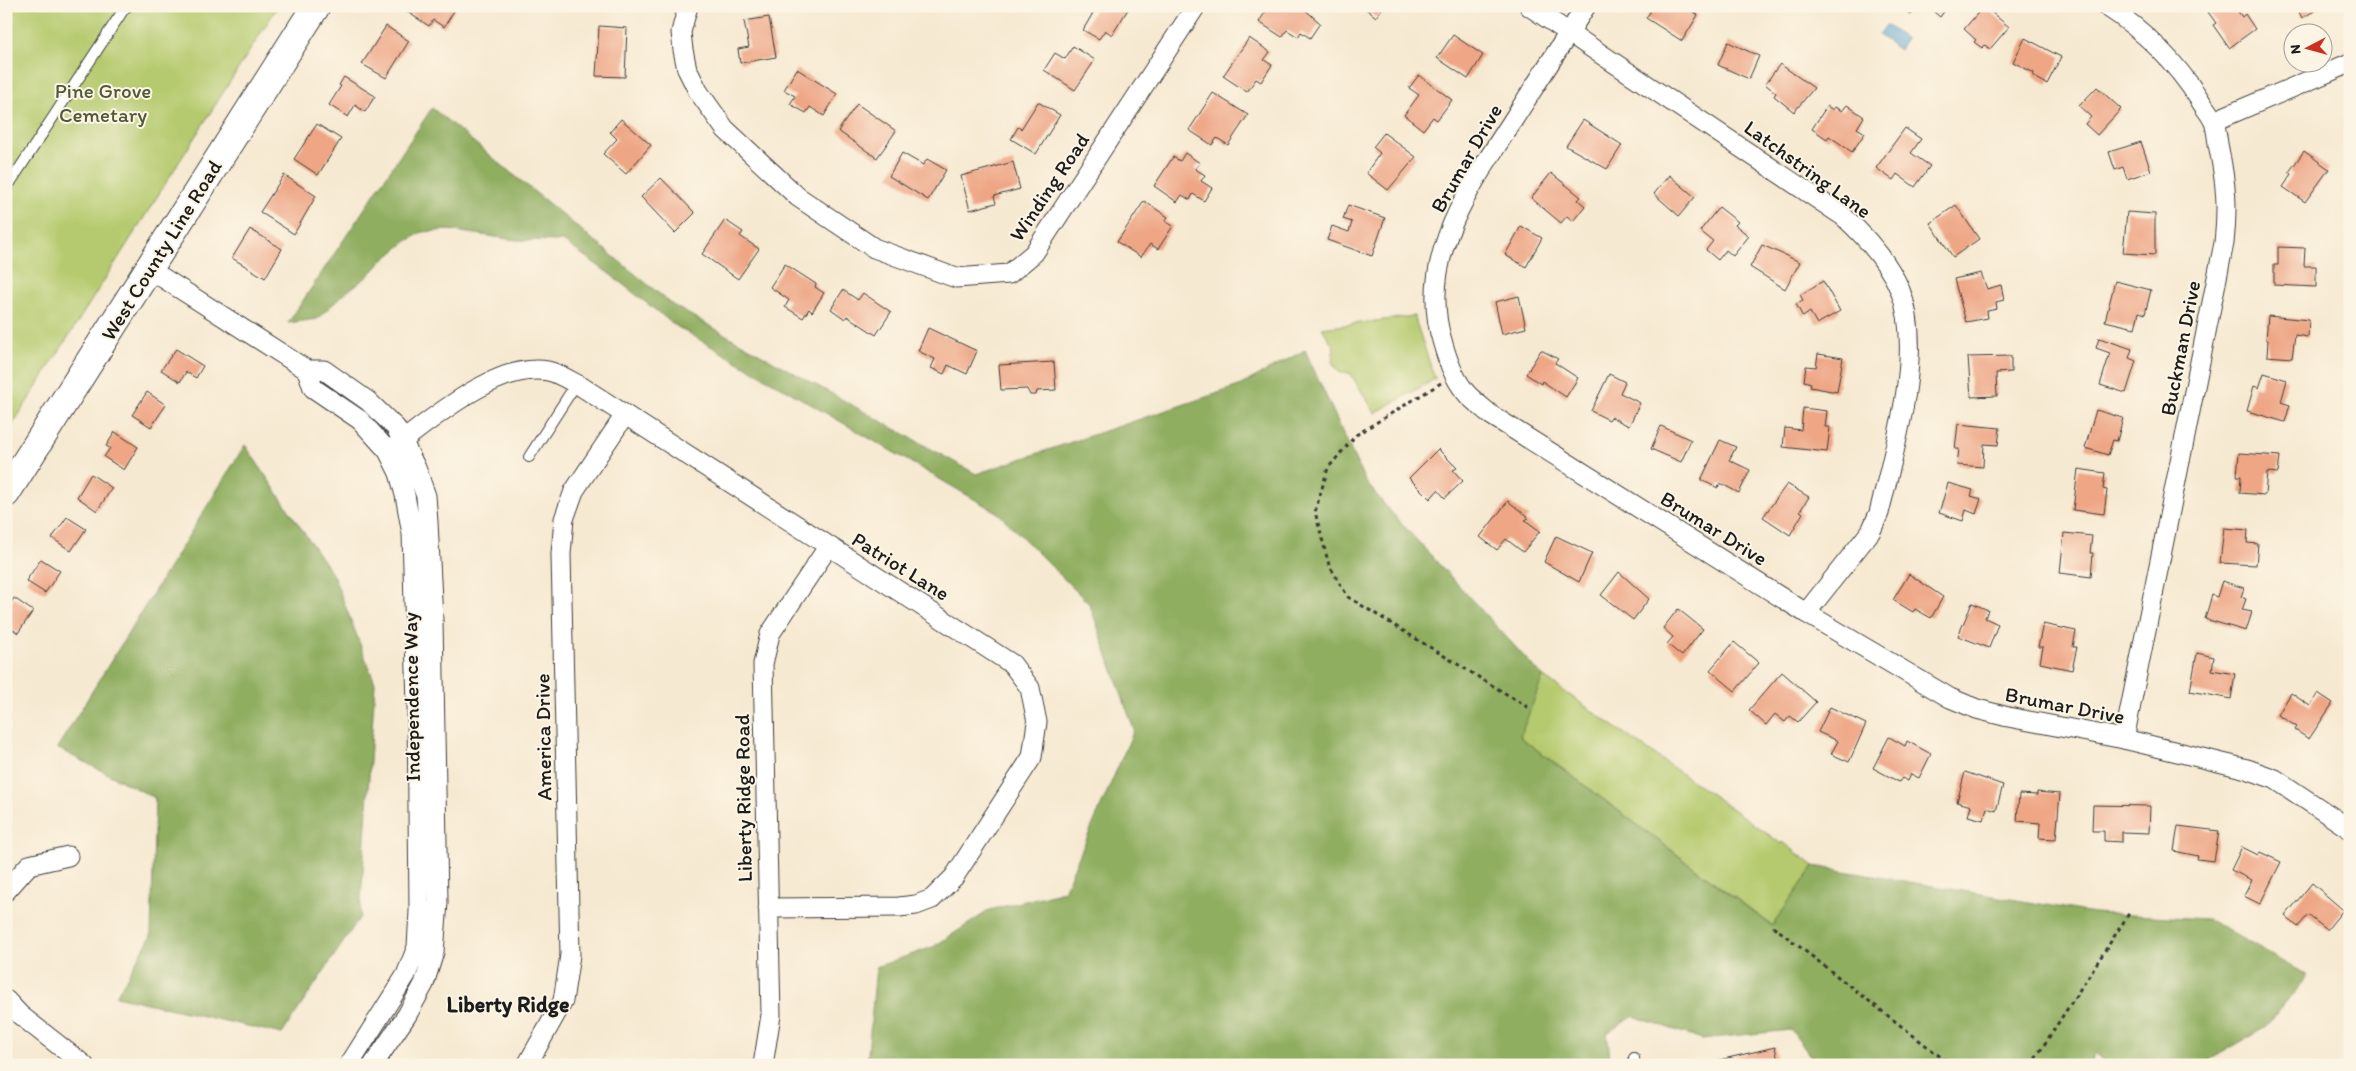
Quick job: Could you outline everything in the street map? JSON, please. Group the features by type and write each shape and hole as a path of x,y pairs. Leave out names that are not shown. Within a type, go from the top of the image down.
{"main road":[{"name":"West County Line Road","path":"6,493 316,6"}],"street":[{"name":"Winding Road","path":"688,6 681,32 687,69 698,91 725,128 798,196 874,248 956,278 1009,274 1034,253 1196,6"},
{"name":"Latchstring Lane","path":"1529,6 1843,216 1879,254 1900,290 1911,359 1905,397 1879,514 1871,531 1806,613"},
{"name":"Brumar Drive","path":"1586,6 1472,184 1452,225 1440,260 1434,285 1434,306 1439,332 1454,375 1468,395 1491,415 1806,613 1950,698 1976,709 2008,718 2124,739 2227,762 2261,773 2275,779 2350,829"},
{"name":"Buckman Drive","path":"2106,6 2126,18 2155,43 2177,67 2214,121 2226,186 2227,213 2224,243 2124,739"},
{"path":"2214,121 2350,63"},
{"name":"Independence Way","path":"149,269 307,370 324,370 368,401 396,428 404,440 426,496 433,620 438,902 434,952 424,984 407,1015 373,1065"},
{"name":"Independence Way","path":"307,370 314,388 360,420 388,451 399,473 412,534 420,911 417,947 406,976 349,1065"},
{"name":"Patriot Lane","path":"388,451 472,391 506,376 548,371 576,384 828,548 1012,664 1030,688 1037,722 1032,757 954,877 932,900 916,905 899,907 768,908"},
{"name":"America Drive","path":"527,1065 563,1001 570,954 561,554 564,519 574,491 625,415"},
{"name":"Liberty Ridge Road","path":"763,1065 770,1015 763,664 770,634 828,548"},
{"path":"6,891 29,864 68,856"},
{"path":"6,1000 20,1015 84,1065"}],"lane":[{"path":"8,183 126,7"},
{"path":"529,457 576,384"}],"path":[{"path":"1454,375 1356,435 1328,468 1315,512 1329,565 1348,597 1529,708"},
{"path":"2031,1065 2130,912"},
{"path":"1772,926 1951,1065"}],"green space":[{"name":"Pine Grove Cemetary","path":"6,6 278,6 6,435"},
{"path":"432,108 674,306 976,474 1239,386 1305,350 1365,481 1390,511 1543,677 1520,737 1772,926 1814,866 2094,913 2207,919 2308,976 2266,1027 2206,1062 2206,1065 2109,1065 2095,1053 2091,1065 1817,1065 1791,1030 1702,1039 1633,1016 1607,1033 1611,1065 867,1065 876,967 933,947 990,910 1064,891 1134,730 1090,605 998,513 676,326 607,272 563,241 516,240 448,230 422,232 404,243 382,261 368,276 345,293 317,319 288,323"},
{"path":"1414,316 1435,379 1375,413 1350,373 1340,373 1332,362 1334,347 1322,328"},
{"path":"245,445 334,577 375,683 360,917 282,1034 116,996 151,936 155,798 57,748"},
{"path":"1541,675 1782,844 1783,842 1814,866 1773,926 1520,737"}],"water":[{"path":"1886,25 1906,39 1899,50 1879,35"}],"building":[{"path":"398,6 457,6 444,27 433,20 429,26"},
{"path":"1097,6 1130,6 1112,35 1105,30 1099,39 1083,30"},
{"path":"1269,6 1301,6 1320,23 1310,38 1301,32 1298,37 1287,30 1282,37 1259,22"},
{"path":"1362,6 1384,6 1376,17"},
{"path":"1654,6 1685,6 1698,15 1682,41 1646,18"},
{"path":"1900,6 1919,6 1911,15"},
{"path":"1927,6 1948,6 1940,17"},
{"path":"1984,6 2009,27 1990,49 1985,45 1982,48 1974,42 1976,40 1964,29"},
{"path":"2216,6 2234,6 2242,17 2245,14 2255,29 2229,48 2213,25 2216,23 2208,12"},
{"path":"2296,6 2323,6 2302,18"},
{"path":"769,17 776,57 740,63 738,49 749,47 744,21"},
{"path":"386,26 409,41 386,78 362,64"},
{"path":"599,26 627,28 625,77 596,76"},
{"path":"1453,35 1483,55 1468,79 1437,58"},
{"path":"1249,38 1270,52 1264,60 1272,65 1261,82 1256,79 1247,92 1223,76"},
{"path":"2025,38 2061,57 2047,84 2033,76 2034,73 2013,62"},
{"path":"1728,42 1759,56 1749,79 1718,65"},
{"path":"1073,46 1095,60 1075,90 1044,70 1055,53 1065,59"},
{"path":"1780,64 1814,88 1794,112 1774,96 1776,93 1765,84"},
{"path":"797,69 837,94 824,116 810,107 806,113 790,104 795,96 784,90"},
{"path":"1419,75 1452,100 1437,120 1433,117 1423,130 1404,115 1419,95 1409,88"},
{"path":"344,77 375,96 365,112 355,105 348,117 329,105 341,86 339,85"},
{"path":"2097,87 2121,109 2097,135 2085,124 2091,117 2079,106"},
{"path":"1213,93 1248,115 1228,145 1217,138 1212,145 1189,130"},
{"path":"1038,102 1060,115 1036,154 1011,139 1018,127 1021,129"},
{"path":"857,104 896,131 877,158 838,131"},
{"path":"1847,105 1864,117 1857,128 1865,133 1852,152 1829,136 1827,139 1812,129 1827,106 1833,110 1835,107 1842,111"},
{"path":"621,119 651,145 626,174 603,154 617,139 610,132"},
{"path":"1583,120 1622,145 1607,169 1566,146"},
{"path":"317,124 341,139 318,175 294,159"},
{"path":"1905,128 1921,139 1911,153 1930,166 1915,187 1897,174 1893,180 1876,168"},
{"path":"1384,133 1416,157 1388,190 1366,173 1380,153 1373,147"},
{"path":"2141,142 2151,171 2127,179 2123,167 2115,170 2109,152"},
{"path":"2304,151 2329,169 2305,202 2283,187 2292,174 2289,172"},
{"path":"902,153 923,165 927,159 946,170 928,200 889,176"},
{"path":"1185,153 1200,163 1195,169 1205,175 1201,181 1212,188 1204,201 1193,194 1190,200 1182,195 1177,202 1154,186 1173,157 1180,161"},
{"path":"1013,162 1020,189 994,196 996,203 970,210 961,176"},
{"path":"1551,173 1581,197 1578,200 1585,206 1573,221 1567,216 1561,223 1531,198"},
{"path":"284,175 316,196 294,234 260,212"},
{"path":"1669,175 1695,197 1679,216 1654,194"},
{"path":"661,178 695,213 675,233 641,197"},
{"path":"1144,201 1168,217 1165,221 1173,226 1158,249 1150,244 1141,257 1117,242"},
{"path":"1348,205 1385,218 1372,256 1327,240 1332,226 1349,232 1352,222 1343,219"},
{"path":"1956,205 1979,239 1953,257 1930,223"},
{"path":"1719,207 1738,222 1735,225 1749,236 1733,256 1726,250 1718,260 1706,250 1713,241 1700,231"},
{"path":"2127,212 2155,214 2155,255 2123,253"},
{"path":"725,220 743,232 740,236 759,249 738,279 702,254"},
{"path":"1521,226 1542,238 1526,267 1505,255"},
{"path":"250,229 282,249 265,278 232,258"},
{"path":"1762,245 1800,262 1785,289 1750,267"},
{"path":"2278,247 2305,248 2304,266 2316,266 2316,287 2274,285 2274,265 2278,265"},
{"path":"785,264 816,284 815,287 824,293 812,312 809,309 803,318 785,307 789,300 770,287"},
{"path":"1981,273 1987,289 2001,285 2004,300 1996,302 1997,309 1987,311 1988,318 1966,322 1954,279"},
{"path":"1823,281 1840,311 1817,324 1810,312 1803,317 1796,304 1803,300 1800,295"},
{"path":"2115,281 2151,290 2145,314 2139,312 2135,328 2105,321"},
{"path":"843,290 858,300 863,293 891,312 876,335 847,316 845,319 831,309"},
{"path":"1519,296 1526,328 1502,334 1495,302"},
{"path":"2268,316 2309,320 2308,337 2295,335 2292,358 2267,356"},
{"path":"928,328 977,351 967,374 948,365 944,374 931,368 935,359 918,351"},
{"path":"2099,338 2132,349 2129,358 2136,361 2126,393 2100,385 2110,353 2096,348"},
{"path":"176,349 203,366 196,378 186,372 180,382 161,370"},
{"path":"1541,350 1558,359 1555,363 1578,378 1566,397 1542,381 1541,384 1526,374"},
{"path":"1818,354 1843,358 1837,392 1810,387 1811,383 1804,381 1806,366 1816,367"},
{"path":"2011,356 2011,372 1996,373 1997,396 1971,397 1968,357"},
{"path":"1054,362 1056,390 1037,391 1036,395 1030,395 1027,389 1001,390 999,365"},
{"path":"2264,373 2287,380 2281,402 2290,405 2285,422 2247,411 2254,386 2259,388"},
{"path":"1609,374 1625,382 1620,393 1640,403 1629,426 1611,417 1609,420 1591,411"},
{"path":"147,392 166,405 151,427 132,415"},
{"path":"1803,408 1827,411 1825,427 1830,427 1827,452 1783,447 1785,428 1801,430"},
{"path":"2096,410 2123,418 2117,441 2113,440 2108,455 2085,448"},
{"path":"1958,424 2000,428 1998,445 1984,444 1983,467 1957,465 1959,449 1955,449"},
{"path":"1661,426 1691,440 1681,462 1651,449"},
{"path":"115,432 138,447 124,470 104,457 110,448 106,446"},
{"path":"1720,440 1736,447 1729,460 1750,470 1739,493 1720,483 1718,488 1701,480"},
{"path":"1438,449 1457,468 1453,470 1463,481 1445,498 1438,490 1430,499 1409,478"},
{"path":"2239,453 2280,456 2278,473 2267,472 2265,495 2240,493 2241,476 2237,476"},
{"path":"2078,469 2105,473 2103,489 2107,490 2104,514 2073,510"},
{"path":"91,474 112,488 97,511 77,497"},
{"path":"1948,483 1973,490 1971,496 1981,499 1976,514 1966,510 1963,521 1939,513"},
{"path":"1787,484 1809,497 1800,511 1803,513 1790,535 1763,517"},
{"path":"1508,501 1529,518 1525,520 1540,531 1523,552 1506,539 1497,550 1480,537"},
{"path":"67,517 86,529 71,551 52,538"},
{"path":"2224,528 2248,530 2247,543 2258,544 2256,565 2220,563"},
{"path":"2064,533 2092,536 2090,553 2093,553 2091,577 2060,573"},
{"path":"1556,536 1592,553 1579,582 1544,562"},
{"path":"41,559 60,571 45,593 26,581"},
{"path":"1619,572 1649,599 1633,620 1601,595"},
{"path":"1909,574 1943,597 1931,618 1915,609 1913,612 1893,600"},
{"path":"2222,581 2244,588 2241,597 2246,599 2242,610 2252,612 2246,631 2205,619 2212,595 2217,597"},
{"path":"14,598 33,611 18,633 6,625 6,610"},
{"path":"1972,603 1988,610 1985,618 1998,624 1989,648 1958,636"},
{"path":"1678,609 1703,629 1682,656 1667,644 1673,637 1663,628"},
{"path":"2043,624 2076,631 2073,647 2077,647 2072,670 2040,663 2043,647 2038,647"},
{"path":"1734,642 1759,663 1735,691 1710,670"},
{"path":"2197,653 2214,657 2212,670 2235,674 2231,699 2190,691"},
{"path":"1782,672 1816,702 1798,722 1790,716 1785,722 1775,714 1766,725 1749,710"},
{"path":"2291,693 2310,706 2318,693 2333,703 2309,739 2295,730 2297,727 2278,715"},
{"path":"1830,707 1866,724 1849,762 1831,754 1838,741 1818,732"},
{"path":"1889,737 1905,746 1907,741 1931,754 1919,778 1911,774 1908,781 1902,778 1899,782 1873,768"},
{"path":"1965,772 2003,785 1996,811 1987,808 1983,820 1968,816 1971,806 1957,802"},
{"path":"2037,792 2060,794 2056,839 2039,838 2040,823 2017,821 2019,794 2037,795"},
{"path":"2093,805 2150,806 2149,833 2122,832 2122,842 2104,841 2104,831 2092,831"},
{"path":"2178,826 2219,831 2214,861 2197,859 2198,856 2174,851"},
{"path":"2242,847 2258,855 2260,852 2281,862 2260,904 2244,896 2252,880 2231,870"},
{"path":"2312,883 2343,910 2327,930 2308,915 2298,927 2285,916"},
{"path":"1775,1047 1779,1065 1702,1065 1702,1064"}],"district":[{"name":"Liberty Ridge","path":"508,1004"}]}
